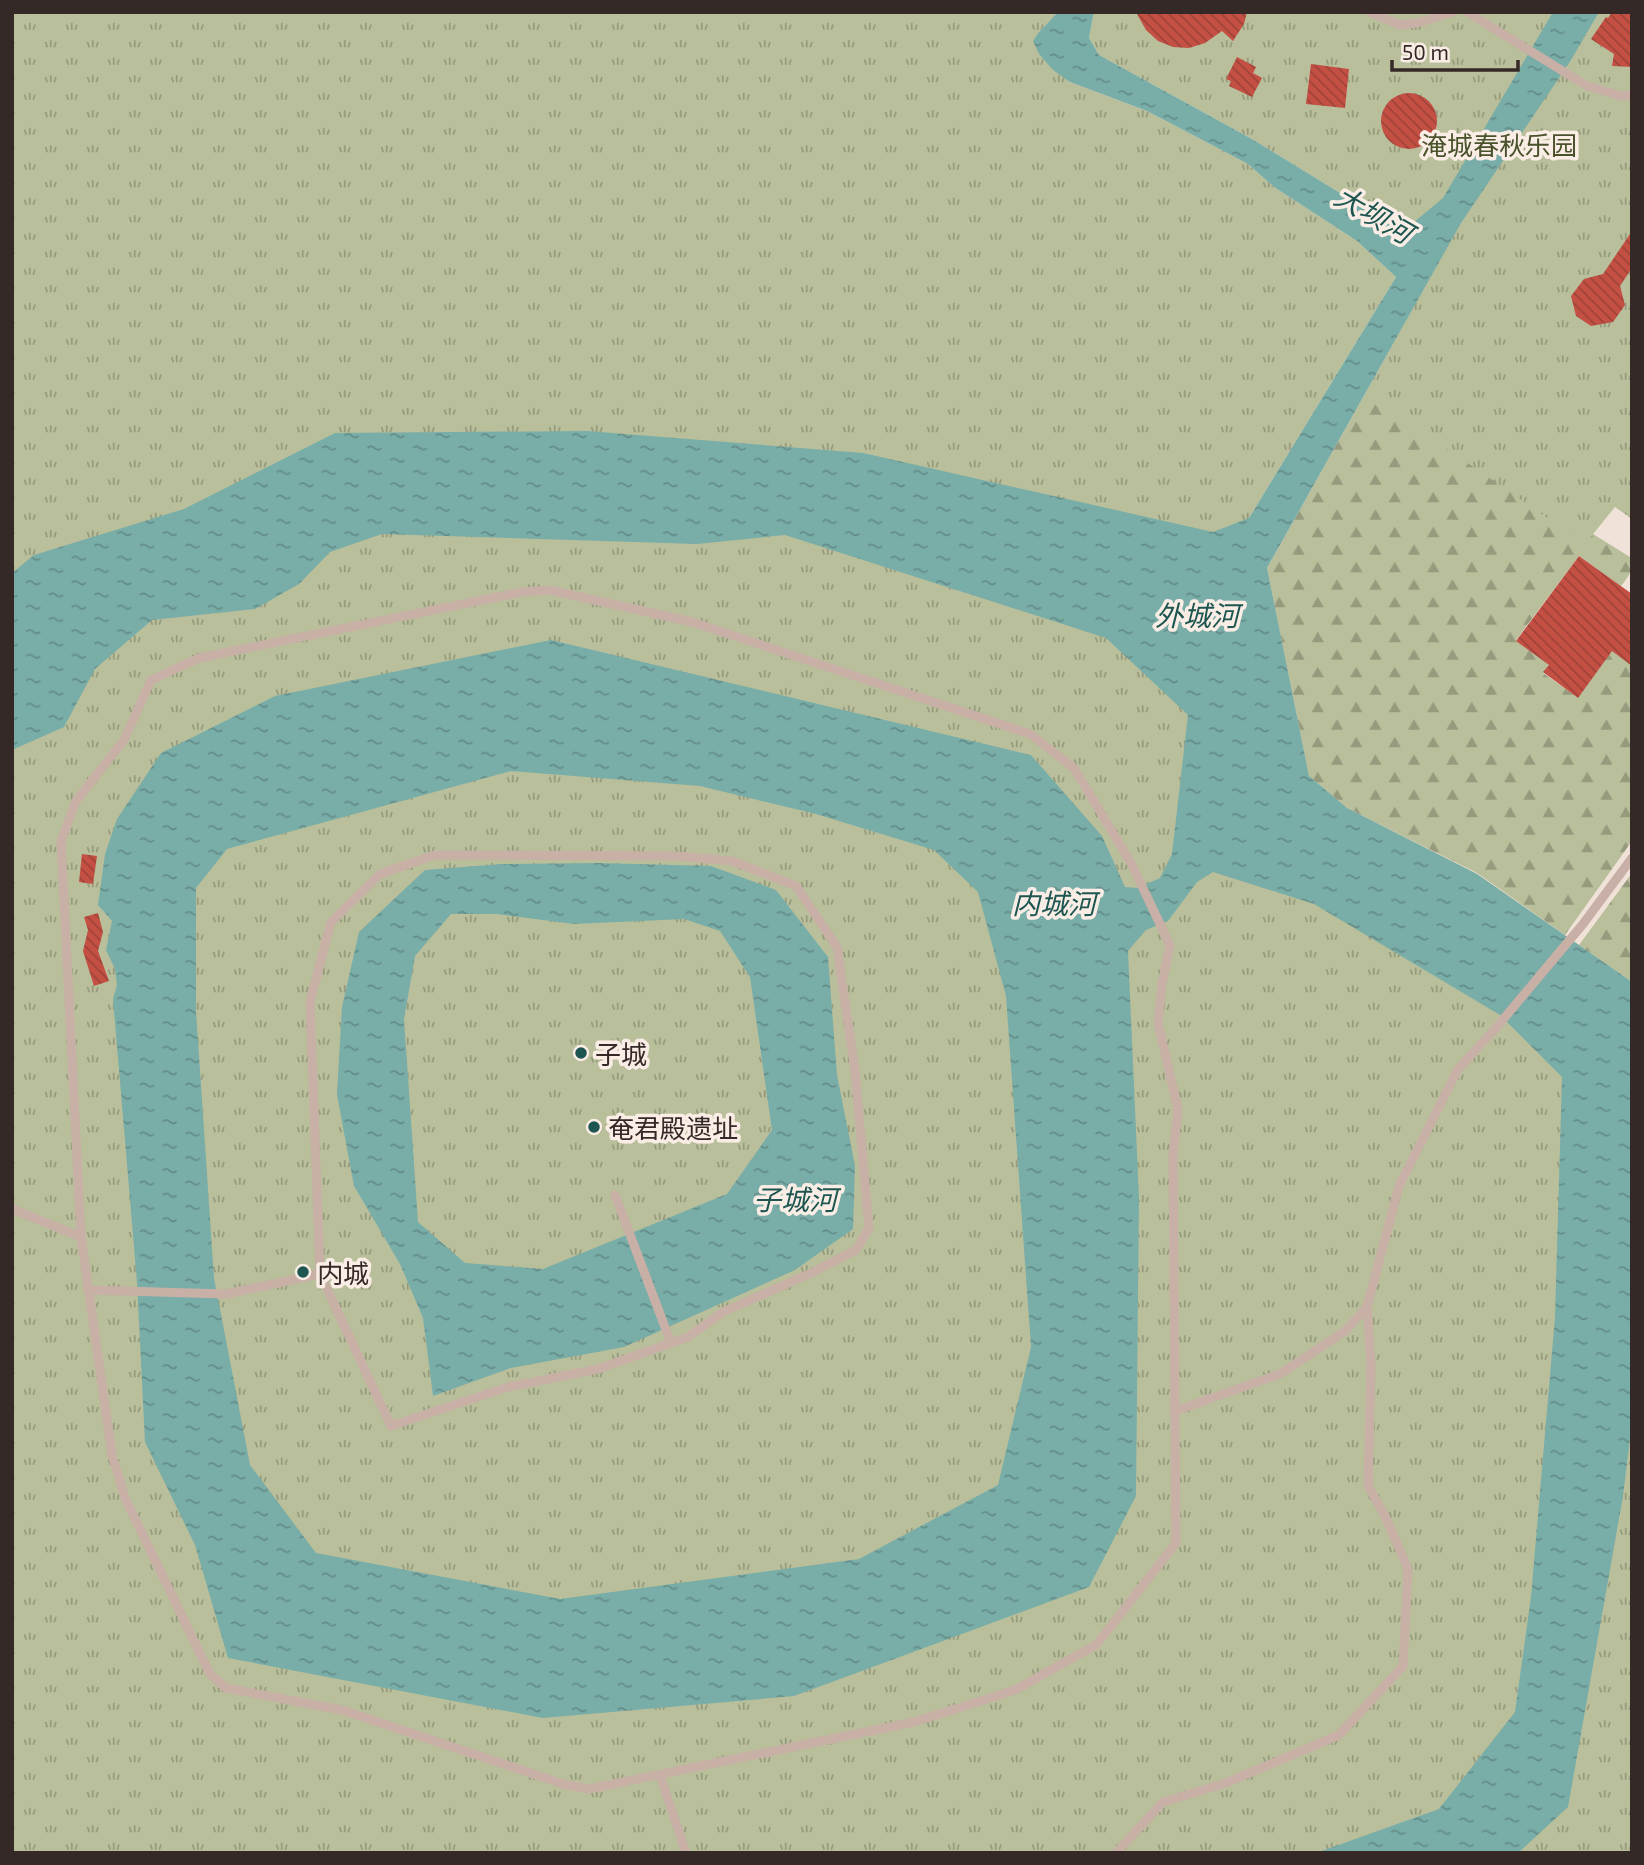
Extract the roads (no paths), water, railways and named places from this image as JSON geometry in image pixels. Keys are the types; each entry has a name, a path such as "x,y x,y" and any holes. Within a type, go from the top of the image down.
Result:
{"lane":[{"path":"1370,12 1400,25 1417,23 1453,12"},
{"path":"1466,12 1587,86 1621,96 1632,95"},
{"path":"550,590 692,622 1030,734 1074,768 1131,863 1170,945 1158,1023 1178,1109 1174,1156 1176,1544 1096,1645 1015,1690 914,1722 589,1789 563,1784 342,1710 226,1688 210,1674 125,1498 112,1455 81,1237 61,841 76,802 124,740 151,680 199,657 522,592 550,590"},
{"path":"435,855 677,856 732,861 796,886 837,947 855,1071 869,1228 856,1251 723,1312 688,1338 670,1339 598,1369 508,1387 391,1426 320,1274 310,1002 331,922 380,874 435,855"},
{"path":"1116,1853 1163,1802 1226,1783 1339,1735 1403,1666 1408,1569 1385,1516 1368,1486 1371,1365 1367,1307 1399,1186 1458,1069 1583,924 1632,858"},
{"path":"615,1195 670,1339"},
{"path":"12,1209 81,1237"},
{"path":"88,1290 226,1294 320,1274"},
{"path":"1175,1411 1280,1374 1345,1331 1367,1307"},
{"path":"660,1774 687,1853"}],"water":[{"path":"1058,12 1094,12 1089,38 1099,55 1252,139 1401,233 1443,198 1553,12 1599,12 1571,60 1461,223 1267,568 1309,776 1347,808 1477,874 1632,982 1632,1422 1623,1496 1568,1807 1518,1853 1316,1853 1439,1809 1515,1712 1531,1597 1555,1317 1562,1077 1500,1015 1314,904 1213,872 1197,882 1168,921 1146,930 1128,951 1139,1198 1136,1496 1089,1587 794,1696 543,1718 228,1658 195,1545 145,1442 137,1282 113,999 117,985 115,969 106,950 112,921 98,905 105,854 117,819 161,753 275,696 551,640 1031,755 1102,836 1125,887 1137,888 1160,878 1172,854 1188,715 1106,638 785,535 697,544 382,534 330,552 299,584 255,609 152,620 95,669 64,727 12,750 12,573 34,555 184,509 335,433 587,431 863,453 1213,532 1249,518 1396,277 1357,241 1274,187 1248,164 1147,111 1070,82 1053,70 1039,54 1033,41","holes":["511,771 700,786 816,814 934,850 978,892 1006,996 1031,1347 998,1485 859,1559 560,1599 316,1553 250,1465 214,1278 196,1011 196,888 227,849"]},
{"name":"子城河","path":"502,864 711,866 776,890 828,957 837,1075 855,1166 853,1229 795,1270 624,1347 511,1368 433,1396 423,1318 400,1264 354,1186 337,1095 342,1007 359,932 425,870","holes":["451,914 497,914 574,924 684,919 720,931 750,977 772,1130 727,1194 543,1269 465,1263 418,1222 404,1019 415,956"]}],"place":[{"name":"子城","path":"581,1053"},
{"name":"奄君殿遗址","path":"594,1127"},
{"name":"内城","path":"303,1272"}],"park label":[{"name":"淹城春秋乐园","path":"1499,144"}],"water label":[{"name":"大坝河","path":"1374,214"},
{"name":"外城河","path":"1197,615"},
{"name":"内城河","path":"1054,903"}]}
